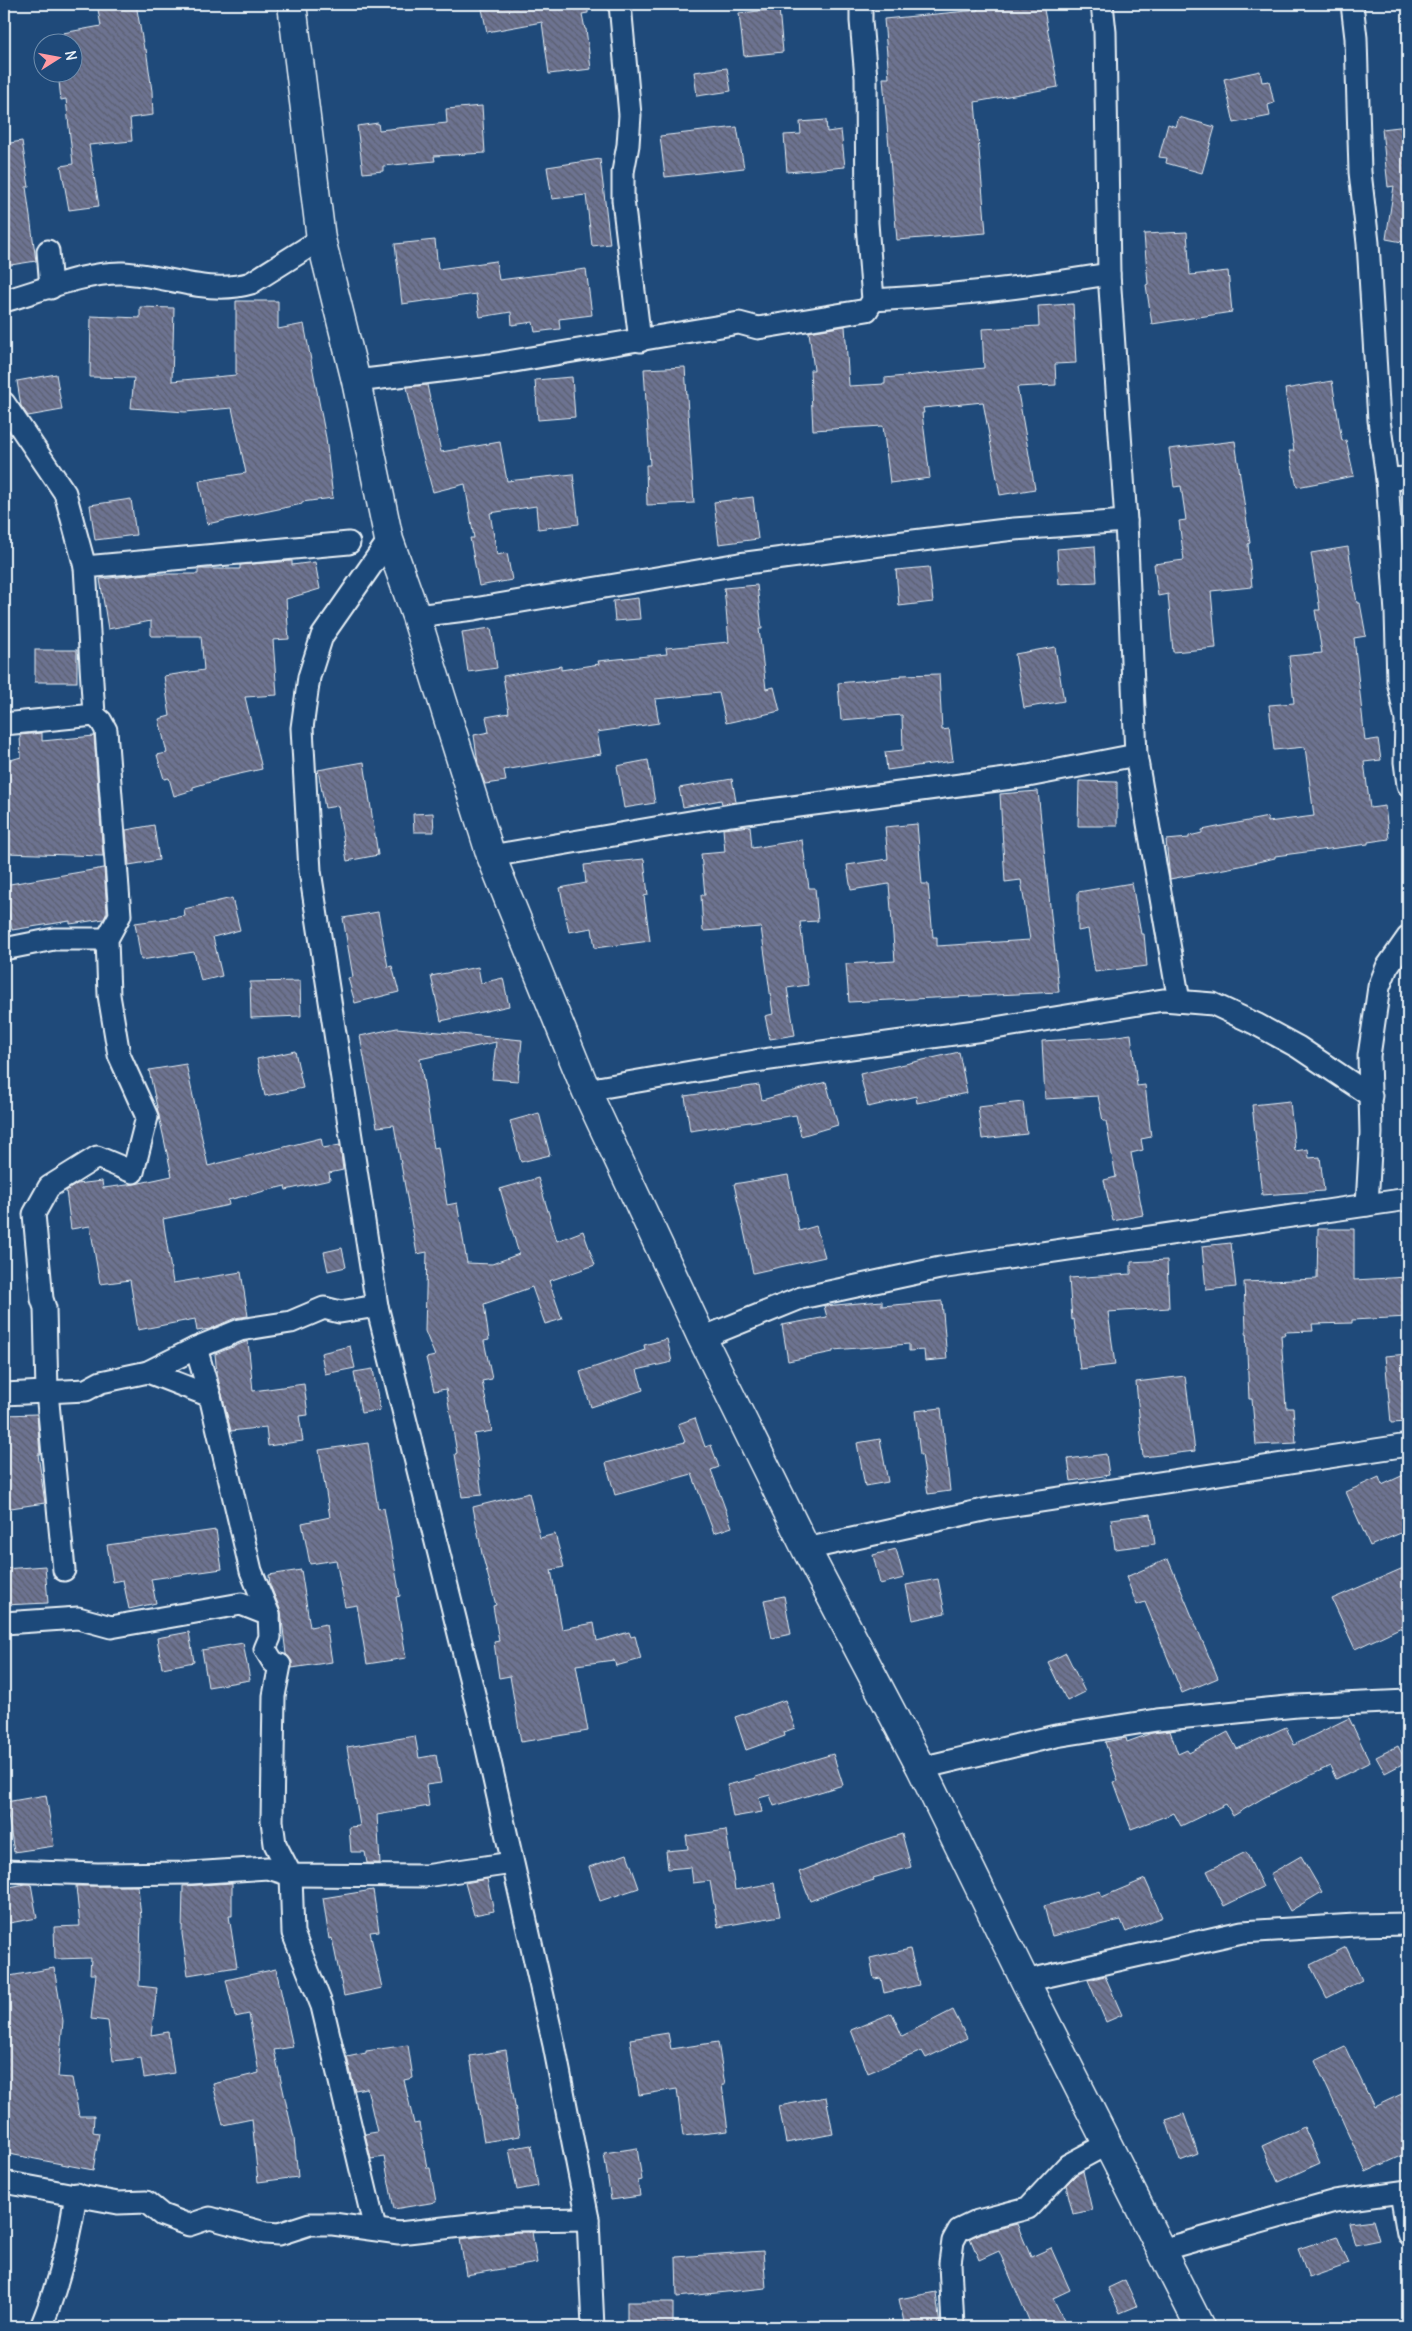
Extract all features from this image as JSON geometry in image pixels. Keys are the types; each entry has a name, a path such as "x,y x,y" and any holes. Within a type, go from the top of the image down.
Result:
{"main road":[{"path":"292,4 321,240 356,381 389,540 416,616 491,856 586,1090 702,1338 806,1549 921,1768 1025,1981 1200,2327"}],"street":[{"path":"620,4 630,115 628,146 623,172 623,200 640,341"},
{"path":"356,381 490,365 739,323 758,328 867,310 873,300 867,222 866,78 861,4"},
{"path":"1102,4 1109,274 1126,520 1136,755 1180,1002"},
{"path":"1352,4 1356,38 1360,172 1368,243 1379,420 1386,479 1396,613 1398,681 1407,720 1405,762 1408,785"},
{"path":"4,301 82,279 123,273 221,289 238,287 251,283 321,240"},
{"path":"48,251 51,288"},
{"path":"873,300 949,296 1022,288 1109,274"},
{"path":"4,402 65,493 85,567 94,716"},
{"path":"1386,479 1408,478"},
{"path":"416,616 474,610 739,564 1014,529 1126,520"},
{"path":"389,540 322,636 310,677 302,728 310,871 377,1306 481,1722 554,2045 588,2219 593,2327"},
{"path":"85,567 349,543"},
{"path":"4,724 94,716 101,721 106,730 120,915 107,939 108,995 119,1055 147,1117 133,1172 98,1157 49,1187 34,1214 42,1299 45,1308 47,1392 64,1570"},
{"path":"491,856 730,815 1028,776 1136,755"},
{"path":"1367,1206 1372,1133 1369,1056 1378,987 1387,967 1408,937"},
{"path":"4,949 54,939 107,939"},
{"path":"586,1090 755,1061 955,1034 1164,1000 1213,1004 1256,1024 1298,1047 1371,1096"},
{"path":"702,1338 801,1298 940,1268 1408,1200"},
{"path":"4,1394 86,1390 101,1382 148,1372 196,1348 240,1330 291,1322 324,1308 340,1312 377,1306"},
{"path":"196,1348 210,1396 251,1572 269,1615 270,1637 265,1649 273,1662 280,1665 274,1696 272,1821 275,1844 291,1876 293,1933 322,2006 375,2229"},
{"path":"148,1372 210,1396"},
{"path":"806,1549 988,1509 1408,1445"},
{"path":"240,1604 251,1572"},
{"path":"4,1623 78,1618 111,1627 240,1604 269,1615"},
{"path":"921,1768 1056,1736 1157,1720 1297,1706 1408,1701"},
{"path":"4,1870 98,1874 182,1873 268,1868 291,1876 425,1876 512,1863"},
{"path":"1025,1981 1242,1932 1355,1925 1408,1924"},
{"path":"953,2327 950,2263 953,2241 959,2230 978,2221 1028,2208 1068,2165 1107,2144"},
{"path":"4,2182 118,2203 146,2202 162,2215 189,2225 210,2218 265,2233 279,2234 310,2224 375,2229 399,2233 515,2220 588,2219"},
{"path":"1160,2250 1334,2201 1404,2192 1408,2234"},
{"path":"41,2327 56,2286 70,2234 76,2194"}],"building":[{"path":"97,4 136,4 144,49 146,49 152,91 153,115 130,118 132,141 89,145 99,206 69,210 61,166 73,164 66,99 61,100 59,82 82,82 82,32 68,32 101,26"},
{"path":"488,4 588,4 588,13 582,14 586,29 591,69 549,74 542,22 487,32 482,9 489,8"},
{"path":"993,4 1043,4 1058,87 975,102 986,233 897,240 883,78 889,78 884,19 978,10 977,6"},
{"path":"779,9 783,52 744,56 739,13"},
{"path":"727,68 731,91 697,96 694,72"},
{"path":"1260,71 1262,82 1269,81 1274,103 1268,105 1270,116 1234,123 1224,79"},
{"path":"482,106 485,153 434,156 435,161 383,166 383,171 363,173 357,126 378,123 379,130 447,123 446,109"},
{"path":"1179,117 1215,127 1202,173 1166,163 1167,158 1159,157 1168,124 1176,127"},
{"path":"826,120 827,132 841,130 845,167 787,172 784,135 801,134 800,122"},
{"path":"1408,126 1408,243 1386,239 1394,186 1388,187 1382,129"},
{"path":"737,127 744,168 665,177 660,136"},
{"path":"22,141 29,187 26,187 36,261 4,266 4,144"},
{"path":"600,159 610,244 592,246 586,195 552,199 547,167"},
{"path":"1187,232 1190,275 1228,271 1232,312 1152,324 1146,285 1148,284 1144,234"},
{"path":"435,240 438,269 496,261 499,280 586,269 592,315 559,319 560,329 535,332 533,322 512,325 511,312 480,317 476,294 402,304 395,244"},
{"path":"236,301 278,301 278,329 304,324 326,438 333,498 302,502 302,504 207,524 199,481 246,473 232,408 185,412 131,408 134,378 90,377 91,316 140,318 140,307 174,308 172,381 236,375"},
{"path":"1073,304 1076,363 1055,364 1056,385 1017,387 1035,489 1000,495 983,402 923,408 930,478 890,483 883,426 813,430 810,370 814,370 809,332 845,326 849,386 885,384 885,378 984,368 982,329 1039,326 1038,306"},
{"path":"685,367 694,503 647,505 646,465 650,465 644,369"},
{"path":"56,374 62,410 28,416 21,406 17,381"},
{"path":"572,377 575,417 538,420 535,380"},
{"path":"1332,381 1342,441 1346,440 1354,476 1297,487 1289,451 1294,451 1285,389"},
{"path":"427,385 441,452 500,442 507,481 573,474 579,524 538,529 536,506 490,513 497,555 507,553 512,580 479,586 470,538 474,538 465,484 433,492 417,435 407,387"},
{"path":"1235,441 1250,543 1248,544 1252,587 1211,591 1216,648 1173,652 1168,594 1158,596 1154,564 1184,560 1179,521 1186,520 1181,486 1174,487 1169,449"},
{"path":"753,497 758,539 719,544 714,502"},
{"path":"131,499 136,535 95,540 90,505"},
{"path":"1095,546 1097,582 1059,584 1057,549"},
{"path":"1348,547 1357,603 1360,603 1366,636 1354,638 1365,741 1378,739 1381,760 1364,762 1370,808 1385,806 1389,839 1368,842 1368,844 1275,856 1275,858 1240,866 1170,879 1166,840 1189,838 1189,836 1202,833 1202,830 1268,817 1268,822 1314,816 1305,747 1274,750 1269,705 1294,703 1289,656 1322,653 1315,610 1320,610 1311,553"},
{"path":"292,561 292,565 315,562 320,589 286,599 289,639 273,640 277,695 245,697 262,769 217,779 174,796 169,778 164,779 157,755 167,753 159,719 170,716 164,676 204,670 201,636 151,636 151,621 108,629 100,579 147,574 198,574 198,569 240,569 240,565"},
{"path":"929,567 933,602 899,606 896,570"},
{"path":"757,585 762,629 759,629 766,689 774,687 780,711 726,723 719,693 655,699 659,723 597,732 601,754 504,770 506,781 485,784 478,764 474,735 489,732 486,717 509,713 503,676 561,666 561,670 599,664 598,661 667,654 666,648 729,642 724,588"},
{"path":"638,598 640,619 615,621 613,601"},
{"path":"491,628 497,668 468,672 462,632"},
{"path":"1055,647 1064,701 1024,708 1015,654"},
{"path":"35,650 77,650 77,682 35,682"},
{"path":"939,674 942,730 949,729 953,761 887,770 885,752 903,750 902,715 841,720 838,683 901,677 901,675"},
{"path":"42,733 42,741 94,736 103,856 5,853 6,784 4,785 4,762 21,757 20,735"},
{"path":"648,760 655,803 624,808 617,766"},
{"path":"364,762 378,855 347,861 338,806 325,808 318,770"},
{"path":"732,779 736,802 722,804 721,800 683,807 679,788"},
{"path":"1079,781 1117,782 1117,826 1078,826"},
{"path":"1038,791 1059,992 849,1002 846,964 895,961 889,884 851,890 847,865 888,859 885,827 917,824 922,884 928,884 933,937 937,937 937,946 1030,940 1021,880 1005,882 1000,794"},
{"path":"433,813 434,832 414,832 413,814"},
{"path":"154,825 159,860 129,865 126,830"},
{"path":"750,826 752,848 802,840 809,888 815,888 818,921 800,922 808,985 787,988 795,1035 770,1039 765,1016 773,1014 761,927 703,931 701,895 705,895 701,854 725,852 723,829"},
{"path":"644,859 648,895 644,896 650,941 595,948 592,928 569,932 560,888 586,883 584,865"},
{"path":"104,868 107,912 104,919 70,924 70,921 12,930 4,885"},
{"path":"1132,883 1141,934 1144,934 1147,966 1095,972 1088,929 1078,931 1078,892"},
{"path":"232,898 240,930 213,937 222,976 201,981 194,952 141,960 135,923 185,916 184,909"},
{"path":"378,912 388,967 392,966 399,992 355,1003 348,978 353,977 343,918"},
{"path":"478,967 481,983 503,978 509,1006 441,1021 431,976"},
{"path":"300,981 301,1016 251,1018 250,982"},
{"path":"397,1028 522,1040 518,1081 492,1079 496,1042 420,1059 434,1148 438,1147 447,1205 457,1203 467,1263 492,1264 519,1254 500,1189 538,1178 557,1241 583,1231 595,1265 549,1281 562,1319 545,1324 532,1287 484,1304 489,1340 484,1341 492,1379 482,1381 492,1431 474,1434 482,1495 462,1497 455,1454 457,1453 446,1389 434,1391 426,1358 435,1356 425,1331 427,1252 417,1254 394,1125 377,1127 360,1036"},
{"path":"1131,1034 1137,1086 1145,1085 1151,1137 1141,1139 1143,1150 1131,1153 1143,1215 1113,1221 1104,1180 1116,1177 1106,1121 1103,1121 1098,1096 1045,1099 1042,1041"},
{"path":"295,1051 303,1088 265,1096 257,1059"},
{"path":"959,1052 967,1093 917,1103 916,1096 868,1107 860,1074"},
{"path":"186,1064 208,1166 321,1138 323,1148 340,1145 343,1170 329,1173 330,1180 286,1190 285,1186 228,1200 229,1205 163,1219 173,1283 241,1272 248,1316 235,1318 210,1329 197,1331 195,1319 138,1330 130,1280 100,1284 90,1226 71,1229 66,1191 77,1184 102,1181 103,1188 135,1184 172,1176 149,1070"},
{"path":"826,1082 838,1125 801,1136 796,1115 690,1131 685,1096 759,1085 762,1100"},
{"path":"1290,1101 1295,1151 1308,1149 1309,1158 1320,1157 1324,1191 1262,1195 1252,1105"},
{"path":"1023,1102 1027,1134 982,1139 978,1107"},
{"path":"539,1113 550,1155 521,1162 510,1121"},
{"path":"788,1175 799,1231 816,1226 825,1257 753,1273 734,1184"},
{"path":"1318,1229 1354,1229 1354,1280 1408,1277 1408,1317 1352,1320 1352,1323 1312,1324 1313,1331 1285,1332 1286,1335 1281,1335 1286,1408 1293,1408 1296,1443 1256,1445 1252,1399 1249,1399 1244,1282 1317,1279"},
{"path":"1231,1243 1236,1287 1206,1290 1202,1246"},
{"path":"342,1248 346,1267 328,1271 324,1252"},
{"path":"1167,1260 1169,1308 1108,1312 1115,1365 1080,1369 1074,1319 1072,1320 1069,1278 1131,1274 1131,1262"},
{"path":"882,1301 882,1306 942,1301 947,1359 925,1361 924,1350 909,1351 909,1344 833,1350 833,1352 788,1361 782,1325 827,1317 824,1306"},
{"path":"667,1339 672,1362 637,1370 643,1390 591,1407 580,1372 645,1350 644,1345"},
{"path":"248,1341 253,1391 304,1384 308,1415 299,1416 303,1441 268,1446 266,1427 231,1431 217,1374 215,1354"},
{"path":"350,1346 355,1368 325,1374 321,1353"},
{"path":"1408,1354 1408,1422 1391,1423 1385,1356"},
{"path":"373,1369 380,1410 361,1413 354,1372"},
{"path":"1185,1376 1195,1451 1143,1457 1136,1382"},
{"path":"941,1408 950,1491 928,1494 922,1455 920,1455 915,1411"},
{"path":"37,1414 40,1454 38,1454 45,1503 4,1509 4,1415"},
{"path":"695,1418 705,1447 711,1445 719,1467 711,1470 732,1527 714,1533 692,1474 615,1495 606,1463 685,1442 678,1424"},
{"path":"880,1439 888,1482 865,1486 857,1443"},
{"path":"368,1443 378,1509 384,1508 400,1596 396,1597 406,1658 367,1664 357,1605 345,1607 336,1560 310,1564 302,1523 330,1517 319,1450"},
{"path":"1106,1454 1109,1475 1071,1481 1068,1459"},
{"path":"1408,1473 1408,1530 1370,1546 1346,1492 1379,1477 1382,1485"},
{"path":"529,1493 540,1538 555,1534 564,1567 551,1570 562,1629 594,1623 597,1641 629,1632 631,1637 635,1636 641,1659 616,1666 614,1660 576,1665 588,1731 521,1742 510,1676 499,1678 494,1642 499,1641 493,1606 496,1605 482,1554 473,1507"},
{"path":"1151,1514 1155,1544 1115,1549 1111,1519"},
{"path":"216,1530 222,1569 151,1579 156,1603 129,1609 123,1580 113,1582 107,1545"},
{"path":"896,1549 904,1578 880,1584 873,1555"},
{"path":"1168,1559 1218,1678 1182,1693 1145,1602 1137,1605 1126,1577"},
{"path":"45,1566 48,1603 4,1605 4,1569"},
{"path":"1408,1566 1408,1624 1355,1649 1332,1599"},
{"path":"301,1570 310,1627 326,1624 332,1662 292,1668 292,1661 286,1654 281,1611 270,1585 269,1575"},
{"path":"938,1579 945,1613 913,1620 906,1585"},
{"path":"784,1596 791,1634 772,1638 764,1600"},
{"path":"189,1632 194,1662 162,1668 157,1638"},
{"path":"243,1643 250,1680 208,1687 202,1650"},
{"path":"1066,1653 1085,1692 1067,1701 1048,1662"},
{"path":"785,1700 795,1728 784,1732 785,1736 746,1750 735,1717"},
{"path":"1349,1718 1370,1762 1336,1779 1330,1766 1263,1798 1233,1816 1226,1804 1181,1826 1174,1813 1131,1829 1114,1782 1118,1781 1105,1742 1126,1738 1127,1742 1152,1733 1170,1731 1178,1754 1187,1750 1189,1753 1228,1732 1237,1749 1286,1727 1294,1745"},
{"path":"415,1736 419,1758 436,1755 441,1783 426,1785 429,1806 377,1815 380,1863 367,1863 365,1852 351,1852 349,1827 360,1826 347,1747"},
{"path":"1398,1746 1406,1762 1385,1773 1376,1757"},
{"path":"833,1754 843,1785 774,1806 770,1795 759,1798 762,1812 733,1817 727,1785"},
{"path":"46,1795 54,1846 14,1852 6,1802"},
{"path":"726,1830 735,1890 774,1883 780,1916 718,1927 710,1881 693,1883 691,1867 668,1869 666,1851 688,1849 686,1836"},
{"path":"902,1834 911,1867 873,1878 874,1880 852,1887 852,1885 810,1901 799,1872"},
{"path":"1246,1852 1263,1887 1224,1906 1207,1871"},
{"path":"627,1854 639,1888 600,1901 589,1867"},
{"path":"1301,1856 1322,1892 1290,1911 1270,1874"},
{"path":"487,1879 494,1911 474,1915 465,1883"},
{"path":"1145,1879 1162,1917 1126,1932 1121,1920 1052,1936 1044,1906 1100,1891 1102,1897"},
{"path":"232,1883 232,1916 229,1916 237,1967 188,1975 182,1934 183,1886"},
{"path":"31,1884 37,1918 4,1924 4,1888"},
{"path":"76,1886 138,1886 141,1918 139,1986 157,1988 151,2035 168,2032 174,2073 144,2078 141,2058 113,2061 108,2021 91,2019 96,1974 90,1974 91,1958 55,1959 54,1927 80,1926"},
{"path":"373,1890 379,1931 370,1932 382,1988 344,1996 332,1938 329,1939 323,1898"},
{"path":"1346,1947 1362,1980 1327,1998 1310,1965"},
{"path":"910,1949 919,1985 884,1993 881,1978 874,1979 870,1958"},
{"path":"54,1968 63,2021 58,2077 72,2078 79,2116 94,2116 93,2132 99,2133 93,2170 4,2153 4,2124 7,2103 4,2102 4,1977"},
{"path":"276,1969 293,2047 274,2050 294,2138 298,2177 258,2182 252,2119 223,2125 213,2084 259,2073 249,2014 235,2017 226,1980"},
{"path":"1105,1976 1122,2015 1106,2022 1088,1980"},
{"path":"953,2010 967,2038 926,2058 922,2051 868,2073 851,2030 892,2013 902,2036"},
{"path":"668,2033 671,2049 718,2042 725,2085 722,2085 728,2131 683,2136 677,2089 639,2095 630,2039"},
{"path":"408,2045 413,2078 404,2080 414,2124 419,2123 427,2168 430,2168 436,2202 394,2209 384,2157 371,2159 365,2134 377,2132 367,2088 355,2090 347,2057 366,2053 366,2051"},
{"path":"1345,2047 1374,2107 1408,2091 1408,2153 1366,2172 1315,2061"},
{"path":"506,2050 520,2136 484,2142 470,2056"},
{"path":"826,2097 833,2134 786,2143 779,2106"},
{"path":"1184,2114 1198,2154 1180,2161 1166,2120"},
{"path":"1304,2127 1320,2163 1278,2182 1262,2146"},
{"path":"531,2145 538,2186 517,2190 509,2149"},
{"path":"637,2148 642,2180 638,2181 640,2196 611,2200 604,2153"},
{"path":"1083,2171 1092,2210 1073,2214 1066,2185"},
{"path":"1373,2220 1379,2240 1355,2245 1349,2223"},
{"path":"1017,2224 1031,2257 1051,2248 1070,2290 1053,2298 1067,2327 1032,2327 999,2251 979,2260 970,2238"},
{"path":"516,2232 532,2232 537,2263 466,2275 460,2239"},
{"path":"1337,2236 1349,2264 1309,2278 1298,2249"},
{"path":"763,2251 766,2288 677,2297 676,2257"},
{"path":"1125,2280 1137,2306 1120,2313 1108,2288"},
{"path":"936,2292 940,2327 905,2327 899,2299"},
{"path":"627,2302 673,2302 673,2327 627,2327"}]}
